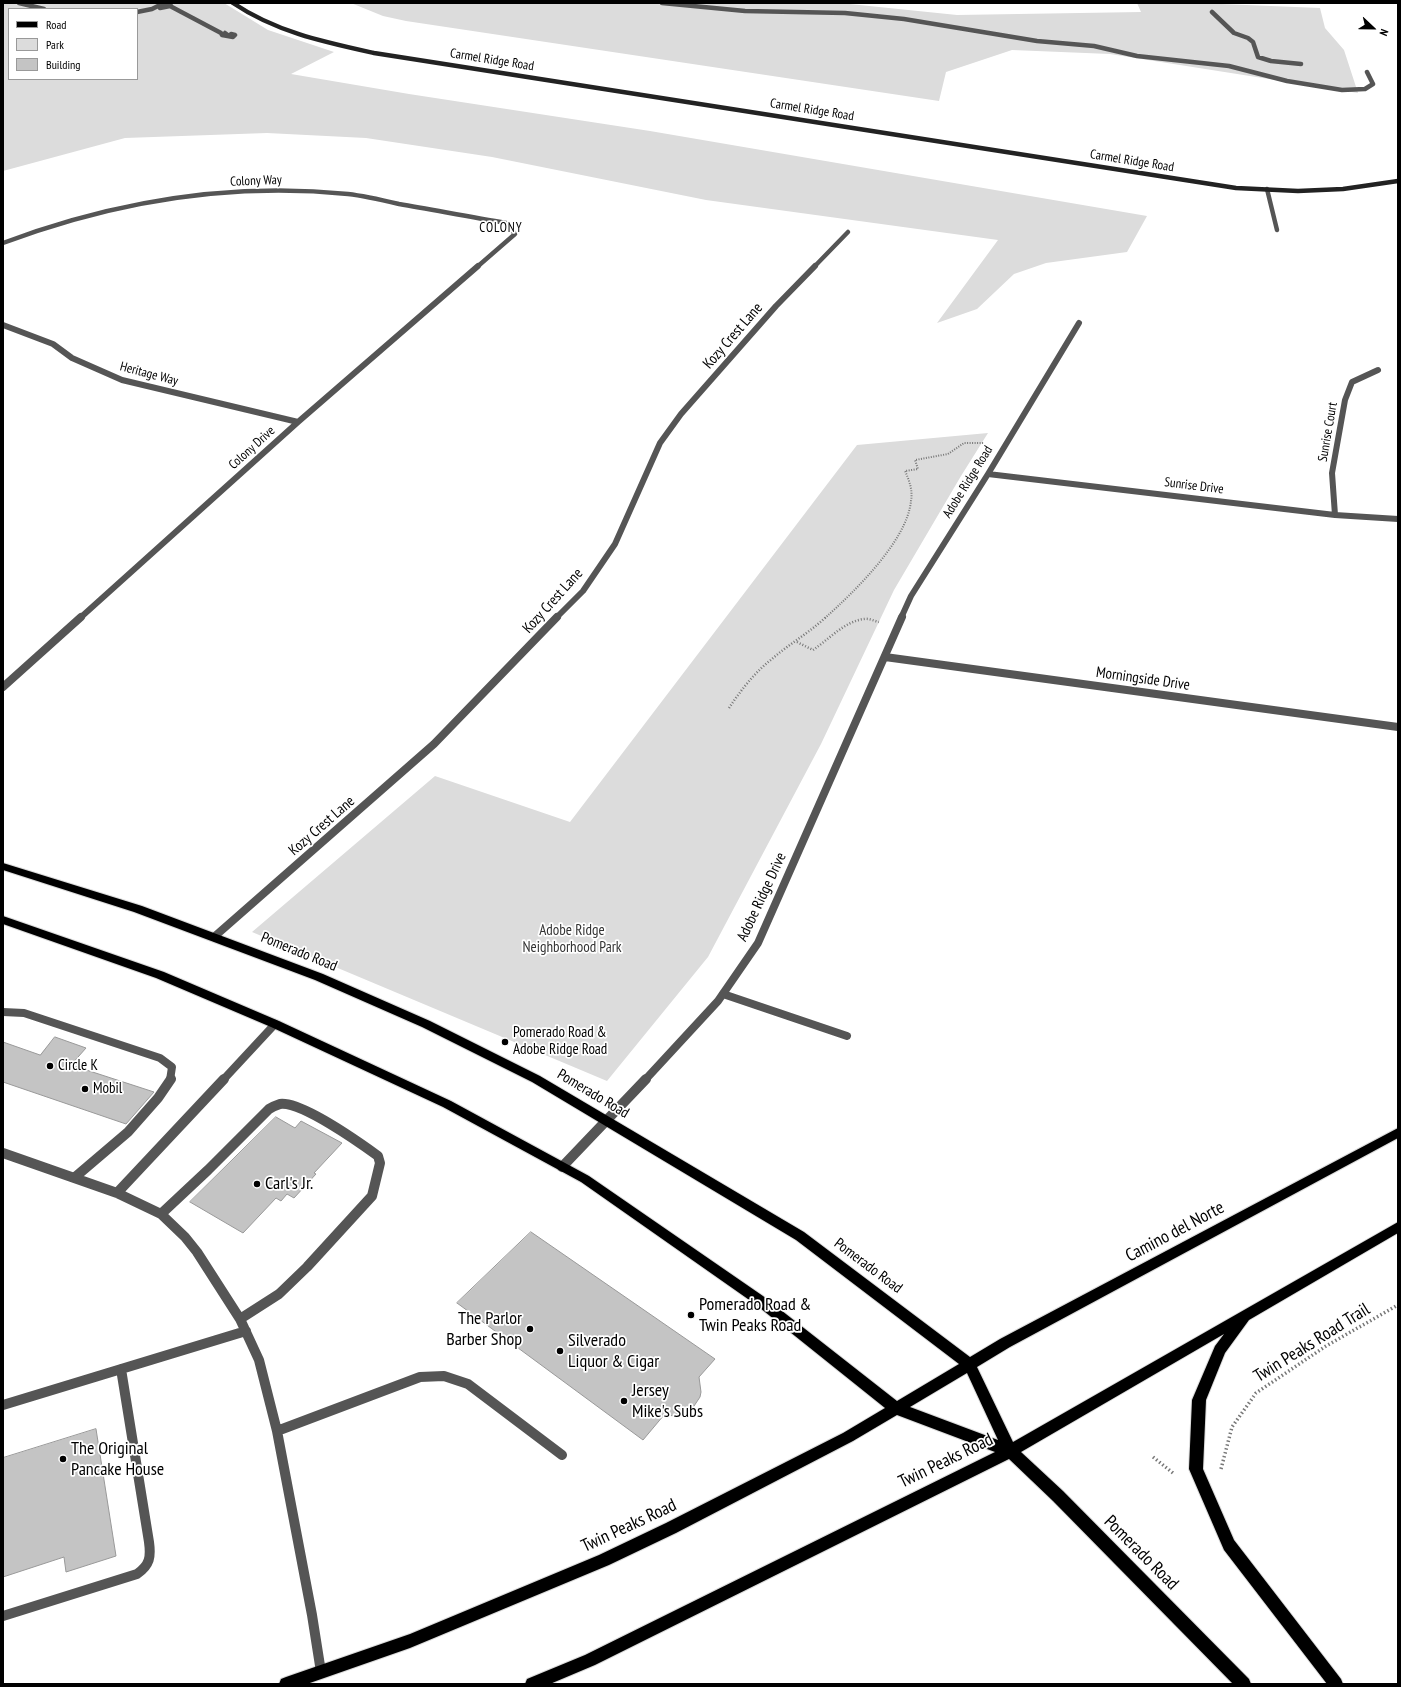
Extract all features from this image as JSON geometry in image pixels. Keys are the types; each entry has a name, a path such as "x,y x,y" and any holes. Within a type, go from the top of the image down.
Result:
{"main road":[{"name":"Pomerado Road","path":"3,866 214,936 319,977 426,1024 536,1079 800,1236 969,1364 1010,1451 1058,1496 1244,1684"},
{"name":"Pomerado Road","path":"3,920 160,975 275,1024 447,1104 584,1180 759,1300 896,1408 1010,1451"},
{"name":"Camino del Norte","path":"969,1364 1004,1343 1398,1133"},
{"path":"1010,1451 1398,1226"},
{"path":"1245,1315 1220,1350 1199,1400 1196,1469 1229,1545 1336,1684"},
{"name":"Twin Peaks Road","path":"286,1684 424,1635 516,1598 604,1560 671,1528 848,1436 969,1364"},
{"name":"Twin Peaks Road","path":"532,1684 590,1660 1010,1451"}],"street":[{"path":"19,3 40,8"},
{"path":"138,12 152,9 164,3"},
{"path":"170,3 160,8 170,6 221,33 222,36 233,37 235,35 231,34 229,36 225,33"},
{"name":"Carmel Ridge Road","path":"233,3 246,13 284,31 324,42 374,52 1228,187 1298,191 1344,189 1398,181"},
{"path":"662,3 745,11 862,14 1037,41 1082,44 1138,56 1229,66 1287,81 1342,90 1355,91 1370,87 1373,84 1366,72"},
{"path":"1212,12 1230,29 1253,42 1258,57 1271,61 1301,64"},
{"path":"1267,190 1277,230"},
{"name":"Colony Way","path":"3,243 87,215 141,204 205,195 284,191 349,194 506,223 512,229"},
{"name":"Colony Drive","path":"3,687 298,422 515,234 512,229"},
{"name":"Kozy Crest Lane","path":"214,936 434,744 583,591 615,544 660,444 681,414 776,306 848,232"},
{"name":"Adobe Ridge Road","path":"885,657 911,596 988,474 1079,323"},
{"name":"Heritage Way","path":"3,325 53,344 72,358 122,380 298,422"},
{"name":"Sunrise Court","path":"1335,515 1332,473 1345,400 1352,382 1378,370"},
{"name":"Sunrise Drive","path":"988,474 1335,515 1398,519"},
{"name":"Morningside Drive","path":"885,657 1398,727"},
{"name":"Adobe Ridge Drive","path":"562,1167 606,1122 718,1001 758,943 885,657"},
{"path":"723,994 847,1036"},
{"path":"3,1012 24,1013 160,1058 172,1067 171,1079 158,1098 128,1132 74,1178"},
{"path":"118,1193 275,1024"},
{"path":"160,1214 208,1170 270,1109 280,1104 292,1105 333,1126 378,1156 380,1163 372,1196 307,1267 279,1294 240,1319"},
{"path":"3,1153 118,1193 160,1214 197,1252 240,1319 259,1360 277,1431 322,1672"},
{"path":"3,1405 246,1331"},
{"path":"3,1616 137,1574 148,1567 151,1557 149,1542 121,1369"},
{"path":"277,1431 420,1378 444,1376 468,1384 562,1455"}],"path":[{"path":"729,708 744,686 770,660 796,642 839,607 871,573 886,552 908,514 912,496 911,482 905,471 918,469 915,460 945,456 960,448 964,443 976,442 1004,447"},
{"path":"796,642 813,650 828,641 843,629 864,619 898,625"},
{"name":"Twin Peaks Road Trail","path":"1220,1475 1232,1427 1256,1393 1326,1346 1398,1305"},
{"path":"1153,1457 1178,1477"}],"green space":[{"path":"3,3 224,3 268,30 334,52 291,74 409,94 650,131 1147,216 1127,252 1046,263 1014,274 977,309 937,323 998,240 706,200 492,157 366,138 267,133 125,138 3,171"},
{"path":"351,3 840,3 957,15 1141,12 1137,3 1197,3 1320,8 1325,28 1344,50 1358,93 1110,54 1012,50 946,72 939,101 406,21 383,16"},
{"name":"Adobe Ridge Neighborhood Park","path":"988,433 894,590 821,744 708,957 607,1081 252,932 435,776 570,822 857,445"}],"building":[{"name":"Mobil","path":"55,1037 86,1048 71,1065 154,1092 126,1124 3,1082 3,1042 40,1055"},
{"name":"Carl's Jr.","path":"276,1117 295,1128 301,1121 342,1143 314,1173 316,1174 294,1198 287,1194 281,1201 276,1198 243,1233 190,1202"},
{"path":"531,1232 715,1359 699,1377 701,1392 700,1397 692,1409 676,1416 664,1415 643,1440 457,1303"},
{"path":"96,1429 116,1556 66,1572 64,1557 3,1577 3,1458"}],"place":[{"name":"Pomerado Road & Adobe Ridge Road","path":"505,1042"},
{"name":"Circle K","path":"50,1066"},
{"name":"Mobil","path":"85,1089"},
{"name":"Carl's Jr.","path":"257,1184"},
{"name":"Pomerado Road & Twin Peaks Road","path":"691,1315"},
{"name":"The Parlor Barber Shop","path":"530,1329"},
{"name":"Silverado Liquor & Cigar","path":"560,1351"},
{"name":"Jersey Mike's Subs","path":"624,1401"},
{"name":"The Original Pancake House","path":"63,1459"}],"district":[{"name":"COLONY","path":"501,228"}]}
